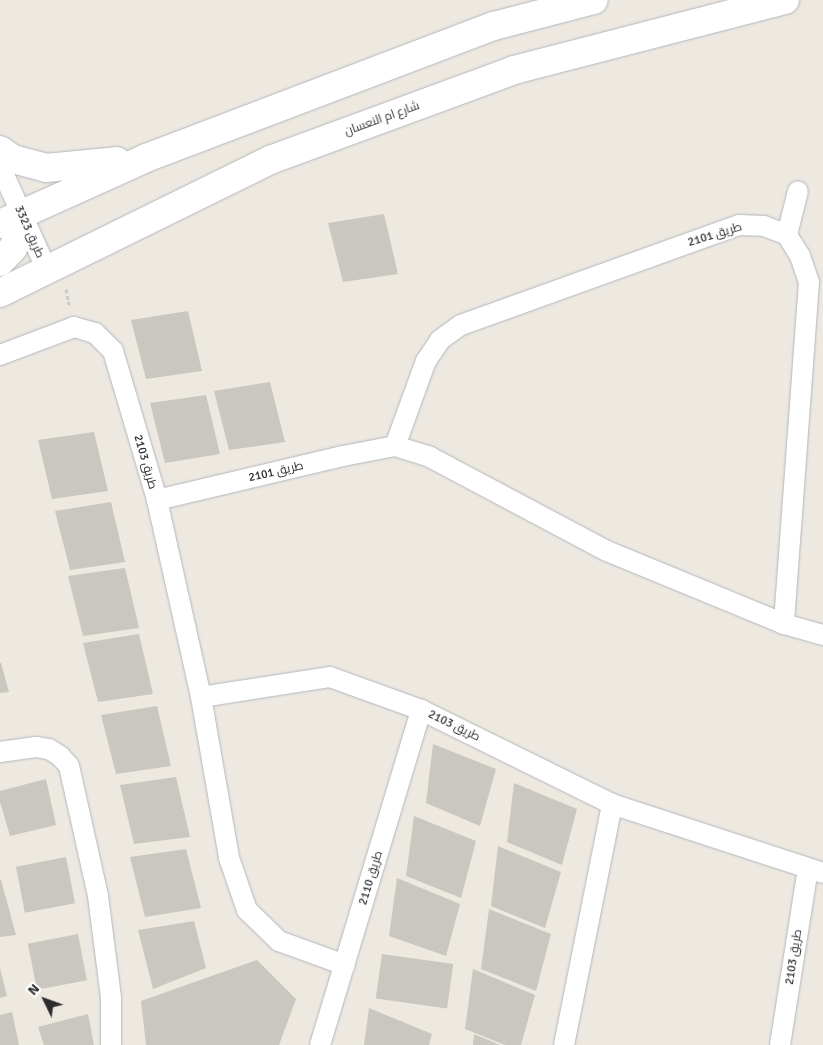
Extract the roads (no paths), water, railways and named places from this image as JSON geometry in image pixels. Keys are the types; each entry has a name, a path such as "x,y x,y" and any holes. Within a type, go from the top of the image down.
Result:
{"main road":[{"path":"2,254 17,238 10,220 146,158 494,26 594,0"},
{"name":"شارع ام النعسان","path":"9,289 270,160 514,70 785,0"},
{"path":"0,150 13,159 46,168 146,158"}],"street":[{"name":"طريق 3323","path":"0,166 10,220 47,270"},
{"path":"784,624 809,282 800,256 787,235 798,191"},
{"name":"طريق 2101","path":"395,446 426,361 440,340 461,325 739,225 764,226 787,235"},
{"path":"2,254 9,289"},
{"name":"طريق 2103","path":"0,355 74,327 95,332 113,351 157,500 201,697 229,858 247,910 278,942 345,965"},
{"name":"طريق 2101","path":"157,500 343,456 395,446 430,457 607,551 784,624 823,635"},
{"name":"طريق 2103","path":"201,697 330,677 421,710 612,804 815,871 780,1045"},
{"name":"طريق 2110","path":"320,1045 421,710"},
{"path":"0,752 36,747 49,749 60,756 69,766 98,896 111,998 111,1045"},
{"path":"564,1045 612,804"}]}
